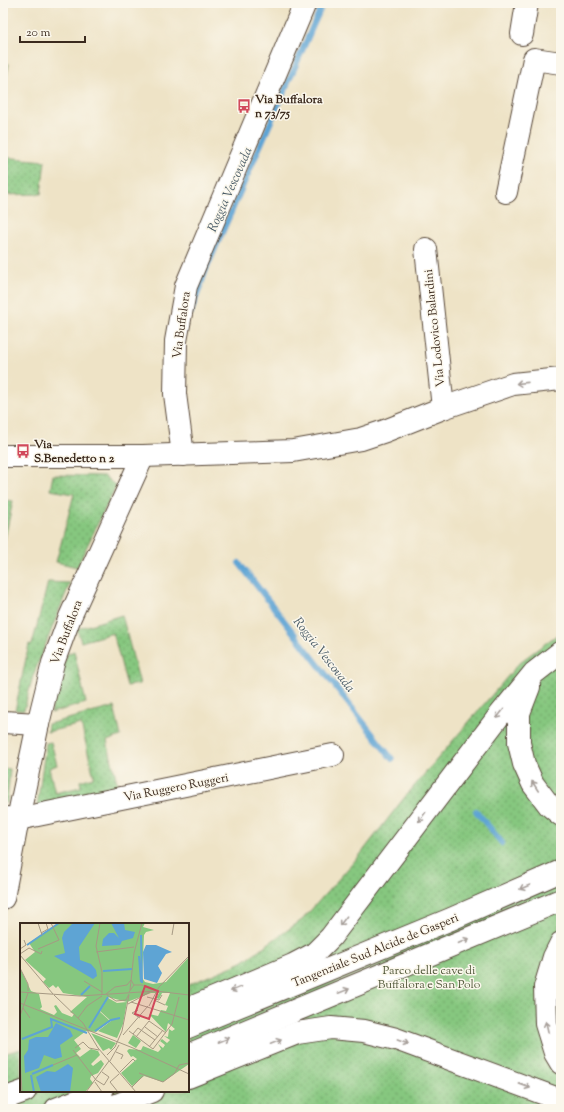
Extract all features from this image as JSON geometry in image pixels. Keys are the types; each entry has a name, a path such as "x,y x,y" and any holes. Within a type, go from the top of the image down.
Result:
{"main road":[{"name":"Via Buffalora","path":"183,455 175,394 176,341 186,286 305,3"},
{"path":"522,34 527,3"},
{"path":"506,192 534,59 561,63"},
{"name":"Via Lodovico Balardini","path":"426,249 443,408"},
{"path":"3,456 143,456 293,450 361,439 512,384 561,379"},
{"name":"Via Buffalora","path":"3,898 10,818 38,724 53,663 70,617 143,456"},
{"path":"189,1009 293,965 314,954 331,937 499,716 534,673 561,652"},
{"path":"534,673 520,712 519,743 524,764 533,784 549,805 561,815"},
{"path":"3,722 38,724"},
{"name":"Via Ruggero Ruggeri","path":"10,818 333,754"},
{"name":"Tangenziale Sud Alcide de Gasperi","path":"189,1027 452,919 561,872"},
{"name":"Tangenziale Sud Alcide de Gasperi","path":"189,1055 561,900"},
{"path":"561,943 554,957 545,987 546,1024 555,1053 561,1063"},
{"path":"189,1077 297,1033 331,1028 364,1031 396,1039 561,1100"},
{"path":"56,1109 99,1092"},
{"path":"107,1109 150,1092"}],"green space":[{"path":"3,62 9,64 3,94"},
{"path":"3,157 45,161 41,194 3,195"},
{"path":"53,475 104,476 116,486 77,567 56,562 74,494 50,490"},
{"path":"3,500 13,501 3,547"},
{"path":"48,582 70,583 33,676 24,710 15,710 29,644 32,645"},
{"path":"122,615 140,684 127,686 113,633 81,642 77,629"},
{"name":"Parco delle cave di Buffalora e San Polo","path":"561,632 561,1109 3,1109 3,1054 20,1049 20,1092 189,1092 189,985 242,962 302,920 360,855 404,798 520,662"},
{"path":"74,651 86,703 51,713 56,687 67,654"},
{"path":"114,707 121,736 107,741 118,786 37,806 46,743 51,742 57,765 49,768 55,793 81,787 80,781 94,777 81,724 47,732 48,724"},
{"path":"3,768 10,769 7,803 3,803"}],"waterway":[{"name":"Roggia Vescovada","path":"191,312 207,267 323,3"},
{"name":"Roggia Vescovada","path":"239,563 392,759"},
{"name":"Roggia Vescovada","path":"476,811 502,843"}],"place":[{"name":"Via Buffalora n 73/75","path":"244,106"},
{"name":"Via S.Benedetto n 2","path":"23,451"}]}
